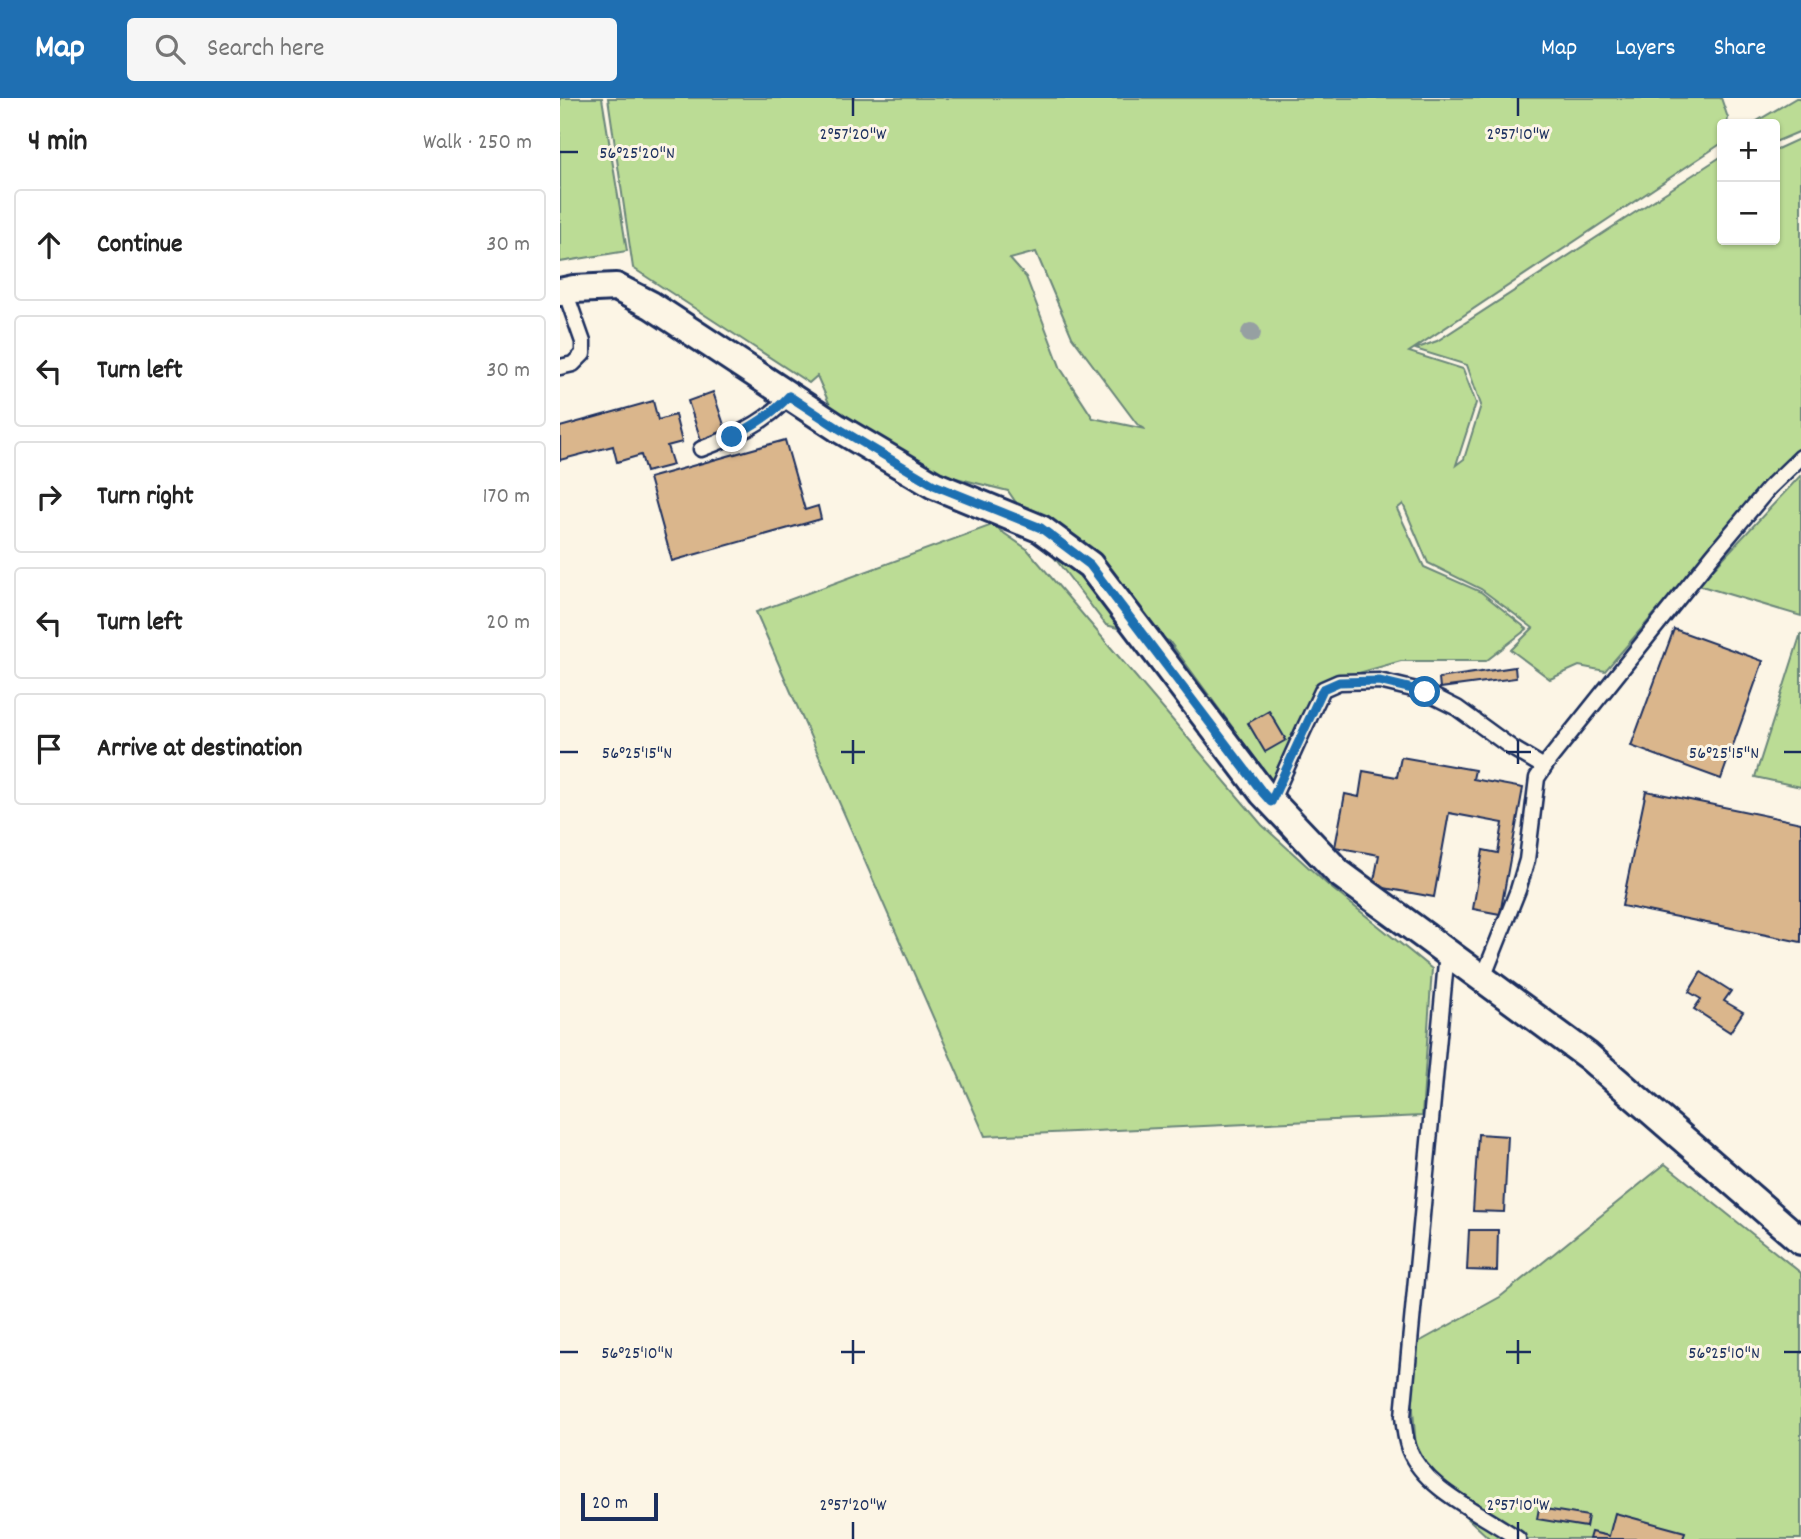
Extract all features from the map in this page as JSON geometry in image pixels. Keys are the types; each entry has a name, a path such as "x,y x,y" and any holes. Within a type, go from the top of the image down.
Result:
{"street":[{"path":"563,292 616,287 651,305 838,428 934,485 1041,528 1090,565 1263,793 1339,873 1588,1056 1801,1241"}],"lane":[{"path":"560,367 573,364 583,354 581,333 563,292"},
{"path":"701,449 732,437 759,422 789,396"},
{"path":"1483,978 1527,860 1537,778 1713,555 1769,488 1801,457"},
{"path":"1271,802 1323,689 1339,682 1379,681 1425,692 1457,708 1512,748 1544,767"},
{"path":"1447,952 1403,1416 1405,1434 1414,1459 1429,1479 1518,1539"}],"green space":[{"path":"560,98 602,98 627,251 560,262"},
{"path":"608,98 1721,98 1728,118 1717,119 1717,146 1409,352 1463,369 1476,403 1456,465 1464,459 1481,405 1467,365 1415,349 1437,341 1717,159 1717,245 1780,245 1780,148 1801,138 1801,454 1687,576 1605,671 1579,666 1550,679 1511,650 1533,628 1481,589 1428,563 1403,504 1397,509 1424,567 1481,592 1527,629 1486,661 1401,661 1337,679 1274,784 1169,641 1106,625 1050,552 1008,491 924,470 837,421 817,376 809,383 633,268","holes":["1036,252 1072,337 1137,424 1145,429 1093,418 1061,369 1026,277 1010,259"]},
{"path":"1796,98 1801,98 1801,131 1780,140 1780,119 1760,119"},
{"path":"1801,475 1801,616 1698,585"},
{"path":"992,525 1027,549 1262,825 1329,886 1432,969 1422,1116 985,1136 756,612"},
{"path":"1801,633 1801,787 1755,777"},
{"path":"1665,1164 1801,1273 1801,1539 1490,1539 1418,1472 1408,1348 1500,1297"}],"building":[{"path":"713,392 726,431 701,440 688,401"},
{"path":"653,401 658,420 675,415 682,442 667,446 673,465 646,472 641,455 617,462 613,446 560,460 560,427"},
{"path":"785,440 805,510 818,506 821,519 672,561 649,478"},
{"path":"1674,629 1763,661 1721,779 1631,746"},
{"path":"1515,667 1516,678 1440,688 1439,678"},
{"path":"1269,711 1286,740 1265,752 1248,723"},
{"path":"1401,757 1475,770 1473,779 1523,788 1500,914 1473,909 1483,850 1498,853 1503,823 1449,813 1434,897 1373,886 1379,855 1335,847 1345,794 1359,797 1363,771 1397,777"},
{"path":"1646,791 1801,823 1801,942 1622,906"},
{"path":"1701,972 1731,991 1724,1001 1743,1012 1730,1032 1694,1009 1701,999 1689,992"},
{"path":"1478,1134 1508,1136 1504,1212 1473,1211"},
{"path":"1469,1230 1498,1230 1497,1271 1467,1270"},
{"path":"1539,1508 1588,1516 1586,1527 1537,1519"},
{"path":"1615,1513 1685,1532 1683,1539 1589,1539 1591,1532 1609,1536"}],"route":[{"path":"732,437 759,422 789,396 934,485 1041,528 1090,565 1271,802 1323,689 1339,682 1379,681 1425,692"}]}
